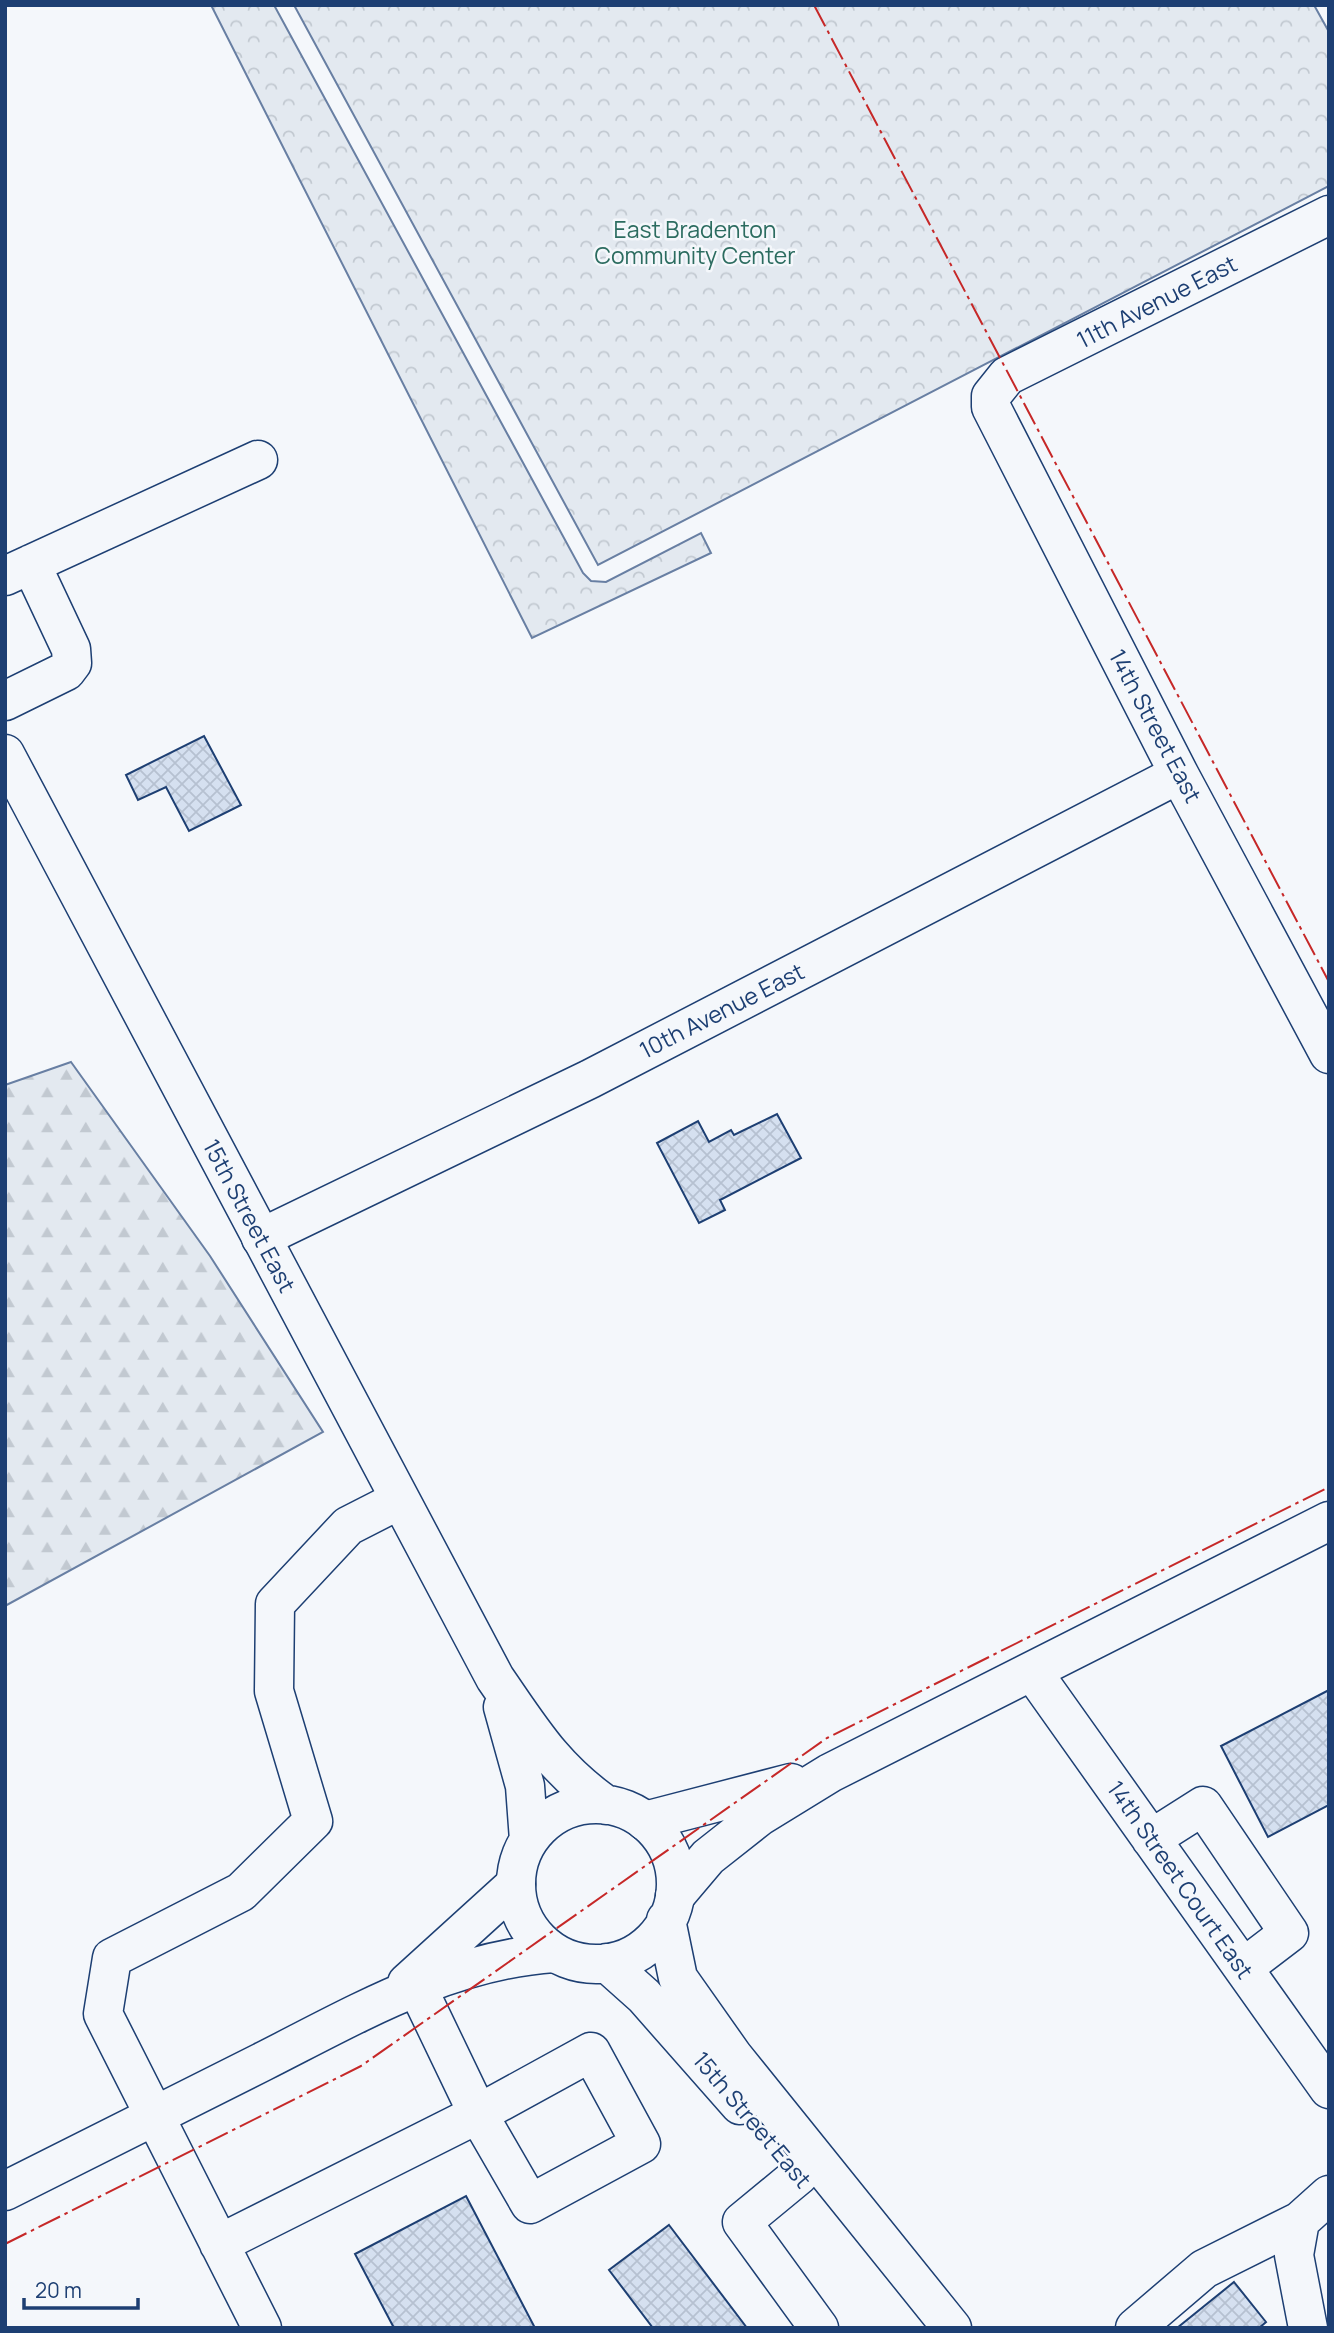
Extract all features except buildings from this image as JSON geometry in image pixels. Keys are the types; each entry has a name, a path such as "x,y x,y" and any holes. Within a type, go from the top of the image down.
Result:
{"street":[{"name":"11th Avenue East","path":"991,396 1007,376 1329,215"},
{"name":"14th Street East","path":"991,396 995,419 1329,1054"},
{"path":"5,701 66,671 72,663 71,649 18,570 258,460"},
{"name":"15th Street East","path":"5,754 495,1678 546,1752 573,1781 606,1805"},
{"name":"10th Avenue East","path":"261,1238 590,1079 1180,774"},
{"path":"262,2328 103,2014 112,1958 241,1892 313,1821 274,1691 275,1604 348,1526 399,1500"},
{"path":"5,2192 404,1992 512,1956 554,1953 589,1964 626,1958 658,1935 671,1908 708,1857 760,1816 830,1773 1329,1521"},
{"name":"14th Street Court East","path":"1032,1671 1329,2090"},
{"name":"15th Street East","path":"495,1678 525,1786 529,1840"},
{"path":"645,1821 830,1773"},
{"path":"554,1953 528,1927 518,1906 516,1884 519,1861 529,1840 544,1823 564,1811 584,1805 606,1805 626,1810 645,1821 660,1836 670,1855 675,1875 671,1908 672,1959 678,1978 733,2056 850,2200 942,2324"},
{"path":"1151,1839 1203,1806 1289,1933 1243,1968"},
{"path":"404,1992 516,1884"},
{"name":"15th Street East","path":"607,1963 627,1978 688,2043 819,2198 850,2200"},
{"path":"219,2244 478,2114 404,1992"},
{"path":"799,2175 742,2222 819,2328"},
{"path":"1135,2328 1204,2269 1300,2221 1329,2194"},
{"path":"1300,2221 1294,2255 1308,2328"}],"green space":[{"path":"211,5 274,5 583,573 591,581 606,582 701,533 711,553 532,638"},
{"name":"East Bradenton Community Center","path":"294,5 1314,5 1329,32 1329,186 598,565"},
{"path":"71,1062 210,1256 323,1432 5,1606 5,1085"}],"power":[{"path":"814,5 1329,982"},
{"path":"5,2244 361,2066 827,1738 1329,1487"}]}
